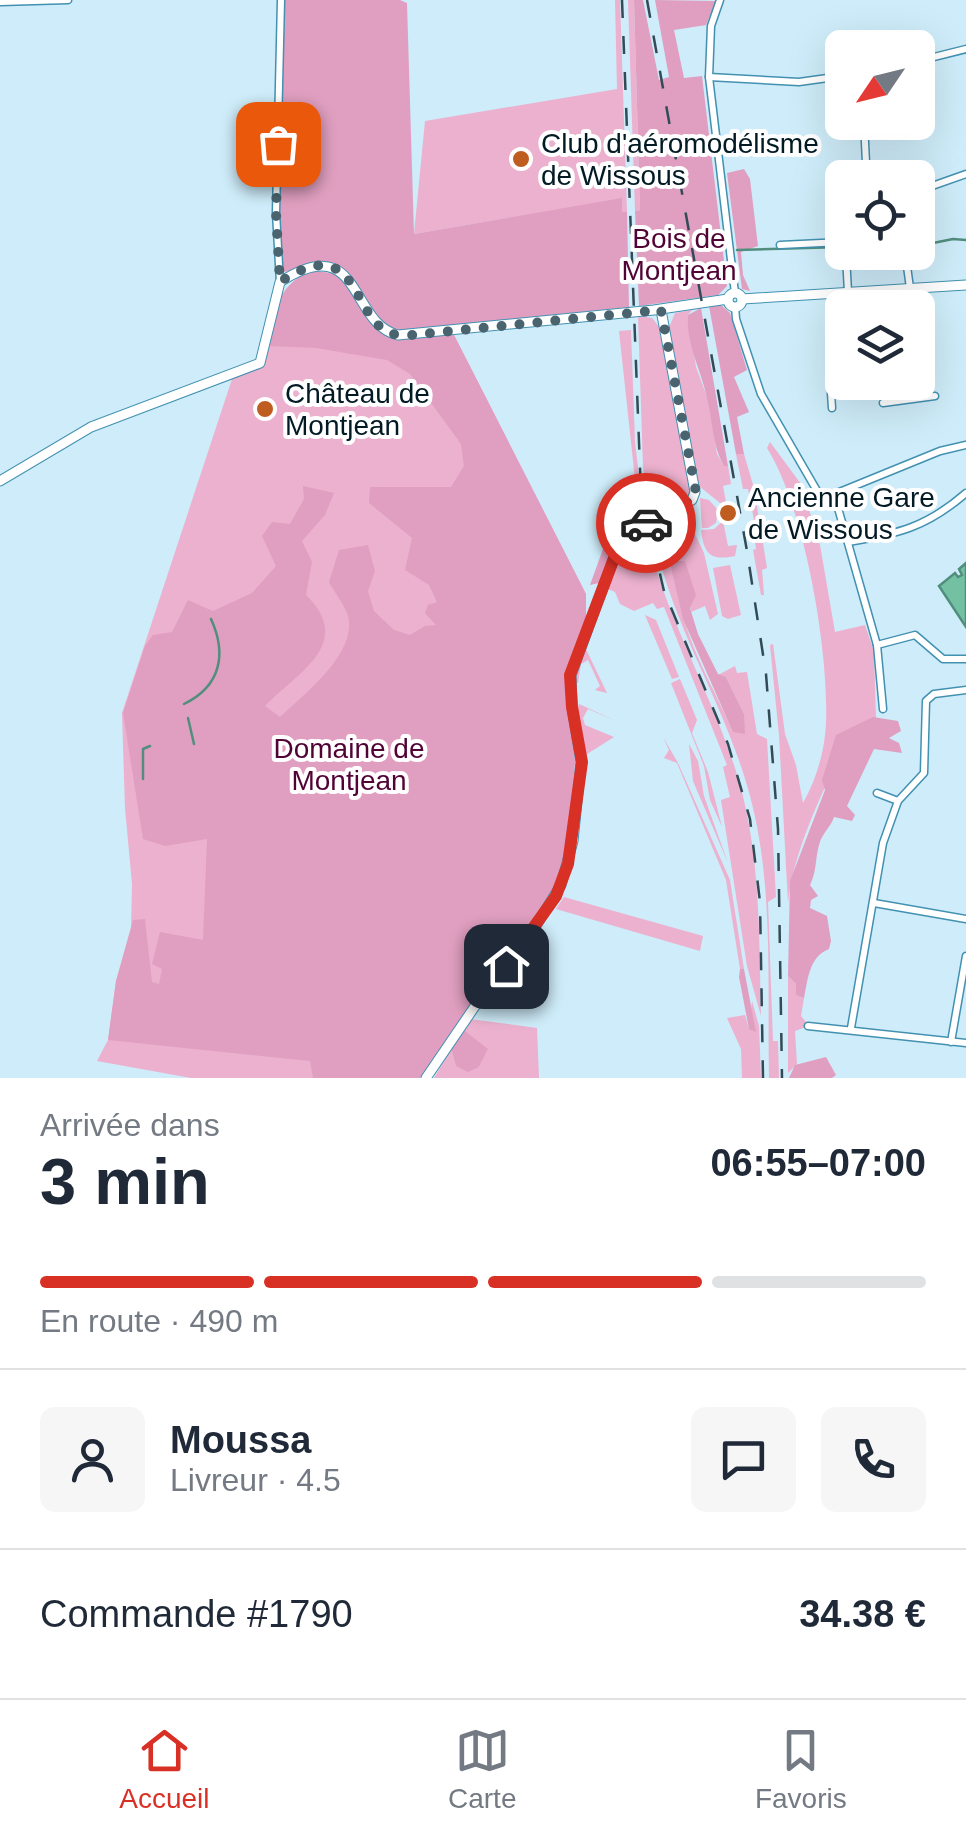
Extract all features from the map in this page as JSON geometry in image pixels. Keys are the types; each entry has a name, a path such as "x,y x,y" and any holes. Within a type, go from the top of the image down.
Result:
{"street":[{"path":"0,2 68,0"},
{"path":"0,481 91,428 261,362 280,282 276,213 281,0"},
{"path":"720,0 711,26 709,77 736,319 754,379 768,409 817,494 824,497 966,445"},
{"path":"935,57 966,49"},
{"path":"709,77 798,82 825,78"},
{"path":"935,185 966,174"},
{"path":"780,245 825,243"},
{"path":"280,282 310,266 332,269 354,283 377,324 386,332 398,334 825,293"},
{"path":"906,270 906,288"},
{"path":"876,290 966,286"},
{"path":"426,1078 464,1021 529,938 561,885 572,841 582,762 570,675 616,552 636,527 692,500 696,492 661,310"},
{"path":"832,400 832,408"},
{"path":"882,403 911,400"},
{"path":"834,494 877,646 884,709"},
{"path":"848,542 899,534 921,526 966,494"},
{"path":"877,646 915,635 944,659 966,659"},
{"path":"851,1028 884,843 898,802 924,773 926,700 934,694 966,690"},
{"path":"877,793 898,802"},
{"path":"874,903 966,919"},
{"path":"951,1042 966,956"},
{"path":"808,1026 966,1043"}],"green space":[{"name":"Bois de Montjean","path":"285,0 407,3 414,234 622,198 622,212 627,212 629,307 396,331 376,317 353,280 337,268 313,263 283,272 278,232"},
{"name":"Club d'aéromodélisme de Wissous","path":"615,0 620,0 627,212 622,213 622,199 414,234 425,121 617,89"},
{"path":"628,0 634,0 640,210 635,211"},
{"name":"Bois de Montjean","path":"634,0 643,0 659,80 669,77 655,0 716,1 706,25 674,30 684,78 702,76 727,286 718,295 639,306"},
{"path":"744,169 750,179 758,246 741,252 743,275 750,291 742,289 727,173"},
{"name":"Domaine de Montjean","path":"311,270 342,277 372,321 387,335 412,338 453,333 586,594 586,619 566,678 575,762 569,844 549,900 420,1078 313,1078 310,1061 108,1040 116,981 133,920 145,919 152,982 159,984 162,969 152,964 160,932 203,940 207,839 165,846 143,839 123,713 145,646 153,635 172,632 188,600 213,611 252,593 276,566 262,536 272,522 290,524 304,499 303,486 334,493 325,515 302,541 312,562 306,595 320,612 325,628 323,643 305,669 265,706 280,717 326,672 345,644 348,616 329,582 339,550 368,545 375,571 368,591 374,611 394,630 410,635 425,626 436,625 425,613 428,605 437,602 429,585 405,570 412,538 369,503 370,487 451,487 464,466 461,444 410,374 387,360 316,348 267,346 284,292"},
{"path":"721,305 730,313 747,370 734,377 749,412 737,417 744,454 736,454 709,306"},
{"name":"Domaine de Montjean","path":"277,307 367,316 385,334 398,338 453,333 586,594 586,619 566,678 575,762 549,900 420,1078 191,1078 97,1061 108,1040 116,981 131,930 122,713 232,379 261,365"},
{"path":"701,308 728,466 724,466 717,450 689,337 688,315"},
{"path":"692,310 688,315 696,367 709,402 717,454 728,466 731,484 723,486 726,502 720,503 699,486 668,330 675,313"},
{"path":"638,316 652,318 661,329 691,485 689,498 650,516 643,467"},
{"path":"631,330 635,442 642,520 619,331"},
{"path":"770,442 801,484 820,545 835,632 865,625 874,651 876,718 851,729 797,859 788,903 770,645 773,644 785,734 803,803 822,755 826,693 812,581 793,506 767,448"},
{"path":"736,454 744,454 754,488 767,568 762,570 764,595 753,550 754,520 748,489 743,489"},
{"path":"700,498 709,500 718,510 716,523 708,528 702,528"},
{"path":"638,507 642,520 618,540 599,583 590,585 608,535"},
{"path":"686,507 693,508 690,526 682,534 695,534 704,553 718,614 710,620 705,606 691,612 685,562 676,561 686,627 733,731 744,714 726,677 718,675 735,666 737,673 747,672 757,734 767,739 776,897 768,902 773,1041 778,1041 779,1078 769,1078 768,928 755,818 735,749 669,590 652,524"},
{"path":"723,521 728,546 737,545 735,556 720,558 707,551 701,530 714,529"},
{"path":"645,528 663,589 723,735 743,796 757,889 761,1016 747,966 721,800 730,797 723,767 727,765 664,607 657,609 653,603 634,611 620,604 615,592 608,589 585,647 607,693 595,690 600,686 588,660 581,664 578,683 573,682 581,649 624,543"},
{"path":"666,546 676,561 685,561 696,595 690,608 698,634 744,714 745,734 733,732 683,619"},
{"path":"730,565 741,615 728,619 722,616 713,568"},
{"path":"645,615 656,620 679,677 672,679"},
{"path":"680,679 697,720 692,733 708,772 722,827 710,800 704,766 671,683"},
{"path":"579,704 616,721 588,709 583,718 585,725 614,737 584,756 576,712"},
{"path":"873,717 898,721 901,731 889,738 899,743 902,753 874,749 847,806 855,815 852,821 834,817 820,841 810,885 818,896 811,900 810,908 827,916 831,941 829,949 813,963 804,998 796,995 796,984 788,976 790,881 825,790 822,780 836,735"},
{"path":"663,737 678,763 730,880 744,969 740,969 726,880 677,763 664,758 669,750"},
{"path":"689,744 698,761 704,796 728,863 693,781"},
{"path":"564,897 703,936 700,951 556,909"},
{"path":"740,969 744,969 756,1032 749,1029"},
{"path":"788,976 796,984 797,995 804,998 801,1016 806,1027 795,1031 797,1064 788,1073"},
{"path":"752,1001 759,1026 761,1078 742,1078 741,1049 727,1018 745,1015 749,1029"},
{"path":"470,1019 537,1028 539,1078 434,1078 451,1049 456,1066 479,1067 487,1049 464,1030"},
{"path":"464,1030 488,1049 479,1067 468,1072 456,1066 451,1049"},
{"path":"826,1057 836,1075 832,1078 789,1078 795,1065"}],"shaded area":[{"path":"966,563 966,627 939,586 955,573 958,577 962,575 959,569"}],"waterway":[{"path":"935,243 966,240"},
{"path":"737,250 825,247"},
{"path":"184,704 206,688 217,668 219,645 211,619"},
{"path":"188,718 194,744"},
{"path":"143,779 143,749 150,746"}],"railway":[{"path":"622,0 641,494 664,591 728,744 750,819 760,902 763,1078"},
{"path":"647,0 766,674 778,829 782,1078"}],"way so far":[{"path":"278,144 280,282 310,266 332,269 354,283 373,319 386,332 422,334 661,310 696,492 692,500 646,523"}],"place":[{"name":"Club d'aéromodélisme de Wissous","path":"521,159"},
{"name":"Château de Montjean","path":"265,409"},
{"name":"Ancienne Gare de Wissous","path":"728,513"}],"route":[{"path":"506,966 556,896 568,864 582,762 570,675 619,545 646,523"}]}
